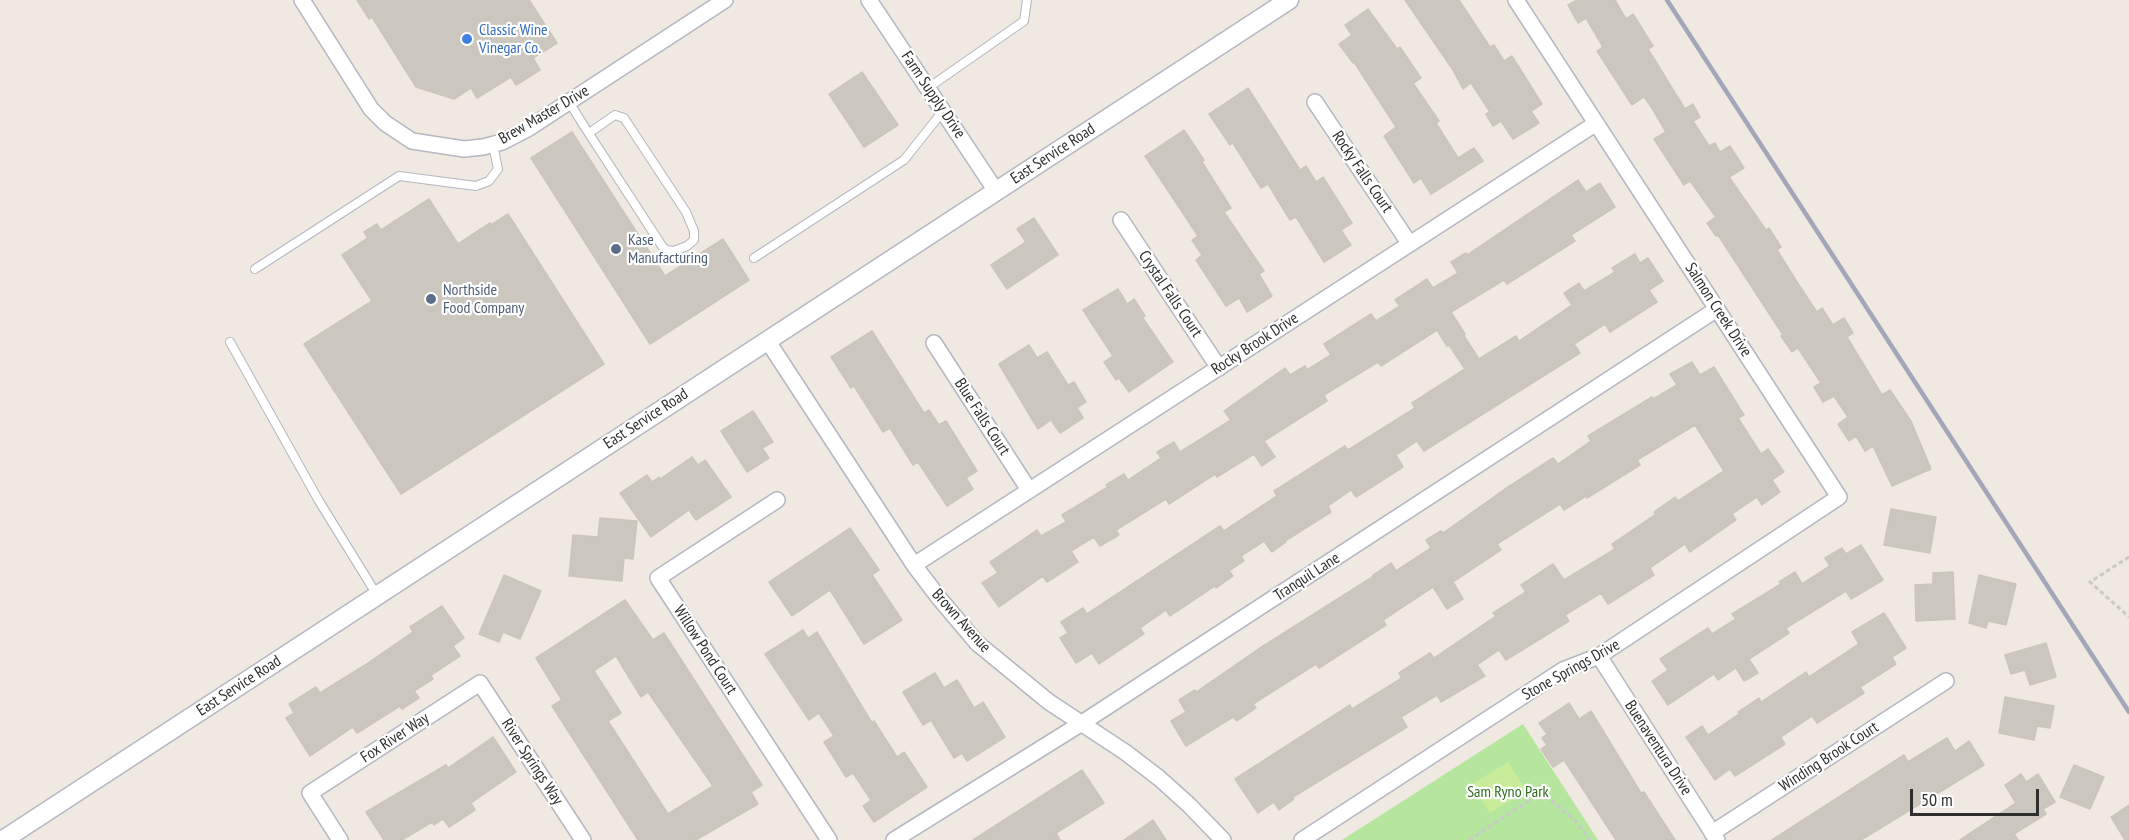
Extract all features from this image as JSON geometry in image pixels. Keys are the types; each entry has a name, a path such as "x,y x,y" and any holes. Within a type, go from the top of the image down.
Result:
{"street":[{"name":"Brew Master Drive","path":"302,0 371,109 385,123 412,141 464,148 493,145 529,128 725,0"},
{"name":"Farm Supply Drive","path":"869,0 996,190"},
{"name":"East Service Road","path":"3,840 1289,0"},
{"name":"Salmon Creek Drive","path":"1516,0 1839,497"},
{"name":"Rocky Falls Court","path":"1315,102 1409,243"},
{"name":"Rocky Brook Drive","path":"914,565 1595,124"},
{"name":"Crystal Falls Court","path":"1121,220 1219,368"},
{"name":"Tranquil Lane","path":"894,840 1082,723 1717,309"},
{"name":"Brown Avenue","path":"767,340 914,565 977,644 1049,702 1125,752 1159,778 1223,840"},
{"name":"Blue Falls Court","path":"934,343 1029,490"},
{"name":"Stone Springs Drive","path":"1302,840 1563,670 1599,657 1839,497"},
{"name":"Willow Pond Court","path":"777,500 658,578 830,840"},
{"name":"Buenaventura Drive","path":"1599,657 1714,836"},
{"name":"Winding Brook Court","path":"1714,836 1946,681"},
{"name":"Fox River Way","path":"340,840 310,793 480,683"},
{"name":"River Springs Way","path":"480,683 583,840"}],"lane":[{"path":"928,88 1024,21 1027,0"},
{"path":"569,102 589,133 662,246 666,250 674,251 687,246 694,240 694,231 686,212 624,118 615,115 589,133"},
{"path":"754,258 904,160 943,111"},
{"path":"255,269 399,176 476,186 489,181 498,169 493,145"},
{"path":"230,342 319,501 377,595"}],"path":[{"path":"2129,557 2090,582 2129,617"},
{"path":"1469,840 1539,794 1562,808 1590,840"}],"green space":[{"name":"Sam Ryno Park","path":"1523,724 1598,840 1342,840"},
{"path":"1508,762 1527,791 1490,813 1472,784"}],"building":[{"path":"357,0 529,0 557,43 533,58 540,70 516,85 511,77 477,98 471,88 454,99 416,87 372,17 369,19"},
{"path":"1405,0 1459,0 1490,47 1494,45 1504,61 1512,56 1542,104 1531,111 1539,123 1513,139 1501,121 1493,126 1486,114 1490,112 1471,83 1463,89 1453,70"},
{"path":"1577,0 1615,0 1626,19 1633,14 1653,46 1648,49 1685,109 1693,104 1700,117 1693,121 1709,146 1715,143 1720,152 1730,146 1744,168 1729,177 1766,230 1769,228 1781,247 1777,250 1817,312 1822,308 1833,325 1844,318 1853,333 1847,337 1882,395 1890,390 1911,421 1931,469 1892,486 1873,446 1865,451 1856,436 1849,441 1838,424 1848,417 1834,396 1823,402 1814,387 1821,383 1798,348 1792,352 1718,235 1716,236 1707,223 1716,217 1690,181 1684,185 1654,139 1666,132 1652,108 1644,97 1632,105 1597,51 1603,47 1586,18 1578,23 1568,5"},
{"path":"1368,9 1397,49 1400,47 1421,78 1413,83 1439,121 1436,123 1458,158 1474,148 1483,161 1431,194 1421,178 1414,183 1384,136 1396,127 1354,62 1339,44 1352,35 1345,25"},
{"path":"862,72 898,125 864,147 829,94"},
{"path":"1248,88 1300,170 1306,166 1316,182 1323,177 1352,223 1341,230 1351,245 1324,262 1296,217 1290,220 1268,184 1261,188 1233,143 1230,145 1209,114"},
{"path":"1184,130 1231,208 1224,212 1264,271 1259,274 1272,296 1247,312 1239,298 1226,306 1196,260 1202,255 1192,240 1198,236 1145,156"},
{"path":"572,132 665,276 723,239 749,280 650,344 531,158"},
{"path":"1578,180 1586,192 1600,183 1615,207 1571,235 1575,241 1507,284 1504,280 1451,312 1465,334 1464,336 1479,359 1516,336 1519,341 1572,305 1564,293 1579,283 1584,291 1615,272 1612,268 1635,254 1640,263 1648,258 1663,281 1649,290 1657,302 1610,332 1605,324 1574,344 1580,353 1424,451 1417,441 1396,455 1403,467 1356,497 1351,490 1328,506 1331,512 1285,541 1272,552 1264,541 1241,556 1244,561 1229,571 1233,576 1170,616 1166,610 1140,628 1144,634 1099,664 1092,653 1076,663 1060,638 1068,633 1061,622 1083,608 1087,614 1220,526 1224,531 1277,496 1274,491 1345,446 1348,450 1415,408 1412,403 1465,369 1437,330 1381,366 1378,362 1324,395 1327,401 1264,441 1275,457 1262,466 1254,454 1217,477 1215,474 1169,504 1166,499 1116,530 1119,535 1100,546 1094,537 1071,551 1078,562 1047,582 1043,576 999,607 982,583 998,573 990,562 1037,530 1041,536 1066,522 1062,515 1108,487 1106,485 1124,474 1128,480 1161,458 1157,452 1174,442 1180,452 1231,420 1224,411 1285,368 1290,375 1305,366 1307,370 1331,355 1324,344 1371,314 1376,321 1400,306 1395,300 1427,279 1433,288 1458,273 1451,262 1466,253 1467,255"},
{"path":"429,199 458,244 508,214 604,364 401,494 304,344 372,301 342,255 368,238 364,232 377,224 381,230"},
{"path":"1034,218 1058,255 1007,289 991,265 1026,242 1017,229"},
{"path":"1118,289 1127,304 1134,299 1145,316 1142,317 1173,362 1129,392 1119,378 1116,380 1104,362 1113,356 1083,310"},
{"path":"872,331 924,413 929,410 939,425 946,421 977,471 966,478 973,489 947,506 918,462 913,465 890,428 883,432 854,386 851,388 831,357"},
{"path":"1029,345 1037,358 1047,352 1068,385 1074,382 1086,402 1077,408 1083,418 1060,433 1051,420 1038,429 999,364"},
{"path":"1692,362 1700,375 1714,367 1744,415 1738,418 1761,454 1768,449 1784,472 1772,480 1780,492 1762,505 1757,497 1732,514 1736,520 1690,552 1685,544 1650,568 1654,575 1608,604 1601,593 1565,615 1569,621 1506,660 1499,650 1477,665 1485,676 1441,702 1437,695 1401,717 1407,727 1293,797 1294,799 1279,810 1274,802 1258,813 1235,779 1350,705 1352,709 1402,678 1399,673 1430,653 1434,658 1496,616 1493,613 1526,592 1521,585 1553,564 1564,580 1615,549 1612,544 1656,514 1654,512 1675,497 1678,501 1724,471 1695,425 1637,460 1640,465 1587,498 1586,496 1564,510 1560,504 1497,544 1501,550 1453,582 1463,599 1447,609 1433,587 1383,620 1386,625 1319,668 1316,664 1253,704 1256,708 1237,721 1233,717 1186,746 1171,721 1186,712 1179,700 1195,690 1196,692 1391,563 1396,571 1431,548 1426,540 1441,531 1443,533 1553,458 1558,464 1591,441 1588,436 1652,397 1653,399 1677,385 1670,374"},
{"path":"753,411 773,442 762,448 769,458 747,472 721,431"},
{"path":"692,457 698,465 705,460 731,497 696,520 689,510 651,537 620,493 647,475 652,482 659,477 660,479"},
{"path":"1891,509 1936,517 1930,553 1884,545"},
{"path":"600,518 637,521 633,559 624,558 622,581 569,576 573,535 598,537"},
{"path":"850,528 879,570 872,575 902,620 864,644 830,590 792,616 769,582"},
{"path":"1861,545 1883,580 1851,599 1846,591 1786,628 1789,633 1749,659 1758,673 1744,681 1736,668 1718,680 1714,674 1668,705 1652,681 1668,670 1660,659 1708,628 1712,634 1736,619 1732,614 1781,584 1779,582 1795,572 1802,584 1830,566 1825,558 1842,548 1846,554"},
{"path":"1953,572 1955,619 1916,621 1915,585 1933,584 1933,573"},
{"path":"504,575 541,591 520,639 503,632 499,642 479,634"},
{"path":"1979,575 2016,584 2006,625 1988,621 1986,628 1969,623"},
{"path":"625,600 653,640 664,633 762,785 751,792 758,804 696,840 638,840 552,706 562,700 536,658","holes":["616,656 641,697 648,692 713,786 668,814 608,721 621,713 594,671"]},
{"path":"442,606 464,638 453,646 460,656 431,675 433,679 414,691 419,698 402,709 400,706 357,733 353,727 310,756 286,718 294,713 289,704 316,687 320,693 365,665 413,632 410,627"},
{"path":"1884,613 1906,648 1892,657 1896,664 1860,687 1864,693 1817,723 1812,716 1781,737 1785,744 1735,776 1730,769 1715,780 1686,737 1702,726 1708,735 1759,698 1761,702 1806,672 1809,677 1859,644 1852,632"},
{"path":"803,630 808,638 817,632 872,723 874,721 897,757 904,752 927,787 874,822 863,806 871,800 853,773 846,777 824,742 834,736 819,713 809,720 765,654"},
{"path":"2046,643 2056,677 2030,685 2025,670 2011,674 2005,655"},
{"path":"935,673 944,688 957,680 974,708 983,702 1005,737 967,761 962,753 954,758 931,720 923,725 903,692"},
{"path":"2005,697 2054,706 2050,728 2037,726 2034,740 1999,733"},
{"path":"1569,703 1579,719 1591,711 1641,793 1644,792 1675,840 1616,840 1564,760 1553,767 1541,749 1547,745 1542,738 1547,734 1539,723"},
{"path":"493,737 516,772 471,803 475,810 449,827 443,819 434,825 432,822 402,840 384,840 366,812 446,765 448,768"},
{"path":"1947,738 1955,751 1969,741 1984,765 1861,840 1772,840 1904,755 1908,762"},
{"path":"2074,765 2104,777 2090,809 2060,797"},
{"path":"1082,770 1104,803 1056,833 1060,840 973,840"},
{"path":"2021,774 2026,782 2038,774 2055,802 2043,809 2046,814 2014,834 2018,840 1960,840 2016,803 2005,785"},
{"path":"2129,805 2129,840 2125,840 2111,817"},
{"path":"1153,820 1166,840 1124,840"}],"railway":[{"path":"1667,0 2129,712"}],"place":[{"name":"Classic Wine Vinegar Co.","path":"467,39"},
{"name":"Kase Manufacturing","path":"616,249"},
{"name":"Northside Food Company","path":"431,299"}]}
